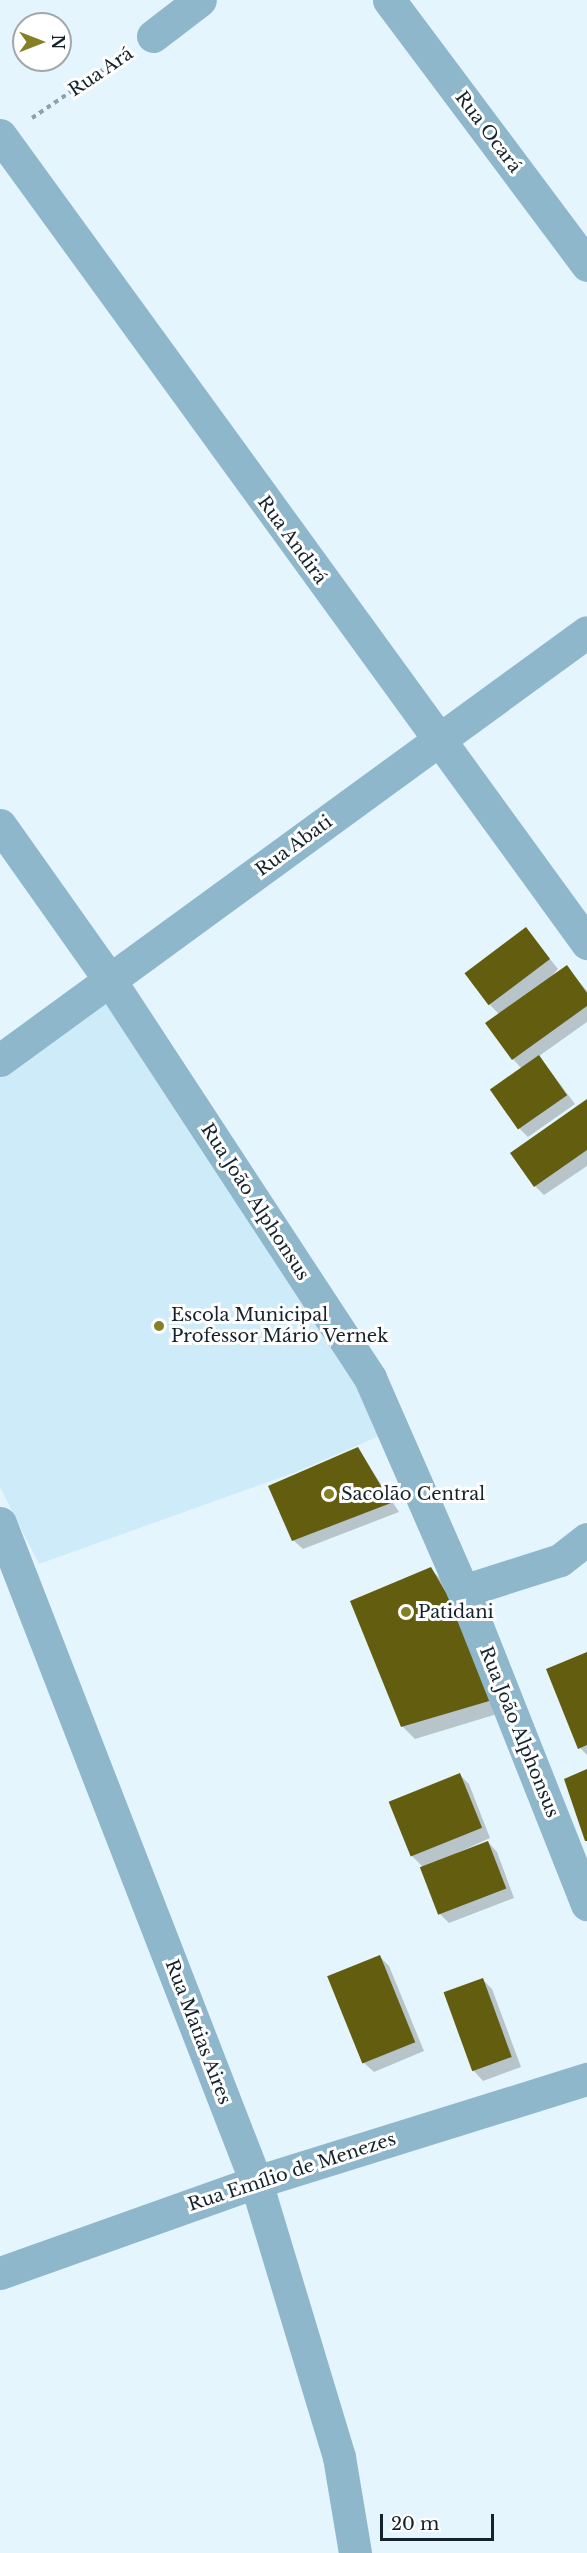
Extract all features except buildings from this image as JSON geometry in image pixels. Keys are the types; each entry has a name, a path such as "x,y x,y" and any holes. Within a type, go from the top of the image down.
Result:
{"street":[{"name":"Rua Ará","path":"153,36 200,0"},
{"name":"Rua Ocará","path":"389,0 587,265"},
{"name":"Rua Andirá","path":"1,138 438,742 587,943"},
{"name":"Rua Abati","path":"0,1060 587,632"},
{"name":"Rua João Alphonsus","path":"0,825 109,979 370,1378 464,1592 587,1904"},
{"name":"Rua Matias Aires","path":"0,1523 256,2182 339,2457 355,2553"},
{"path":"464,1592 573,1566 587,1539"},
{"name":"Rua Emílio de Menezes","path":"0,2273 256,2182 587,2079"}],"path":[{"name":"Rua Ará","path":"1,138 153,36"}],"shaded area":[{"name":"Escola Municipal Professor Mário Vernek","path":"111,987 386,1433 296,1472 39,1564 0,1487 0,1069"}],"place":[{"name":"Escola Municipal Professor Mário Vernek","path":"159,1326"},
{"name":"Sacolão Central","path":"329,1494"},
{"name":"Patidani","path":"406,1612"}]}
